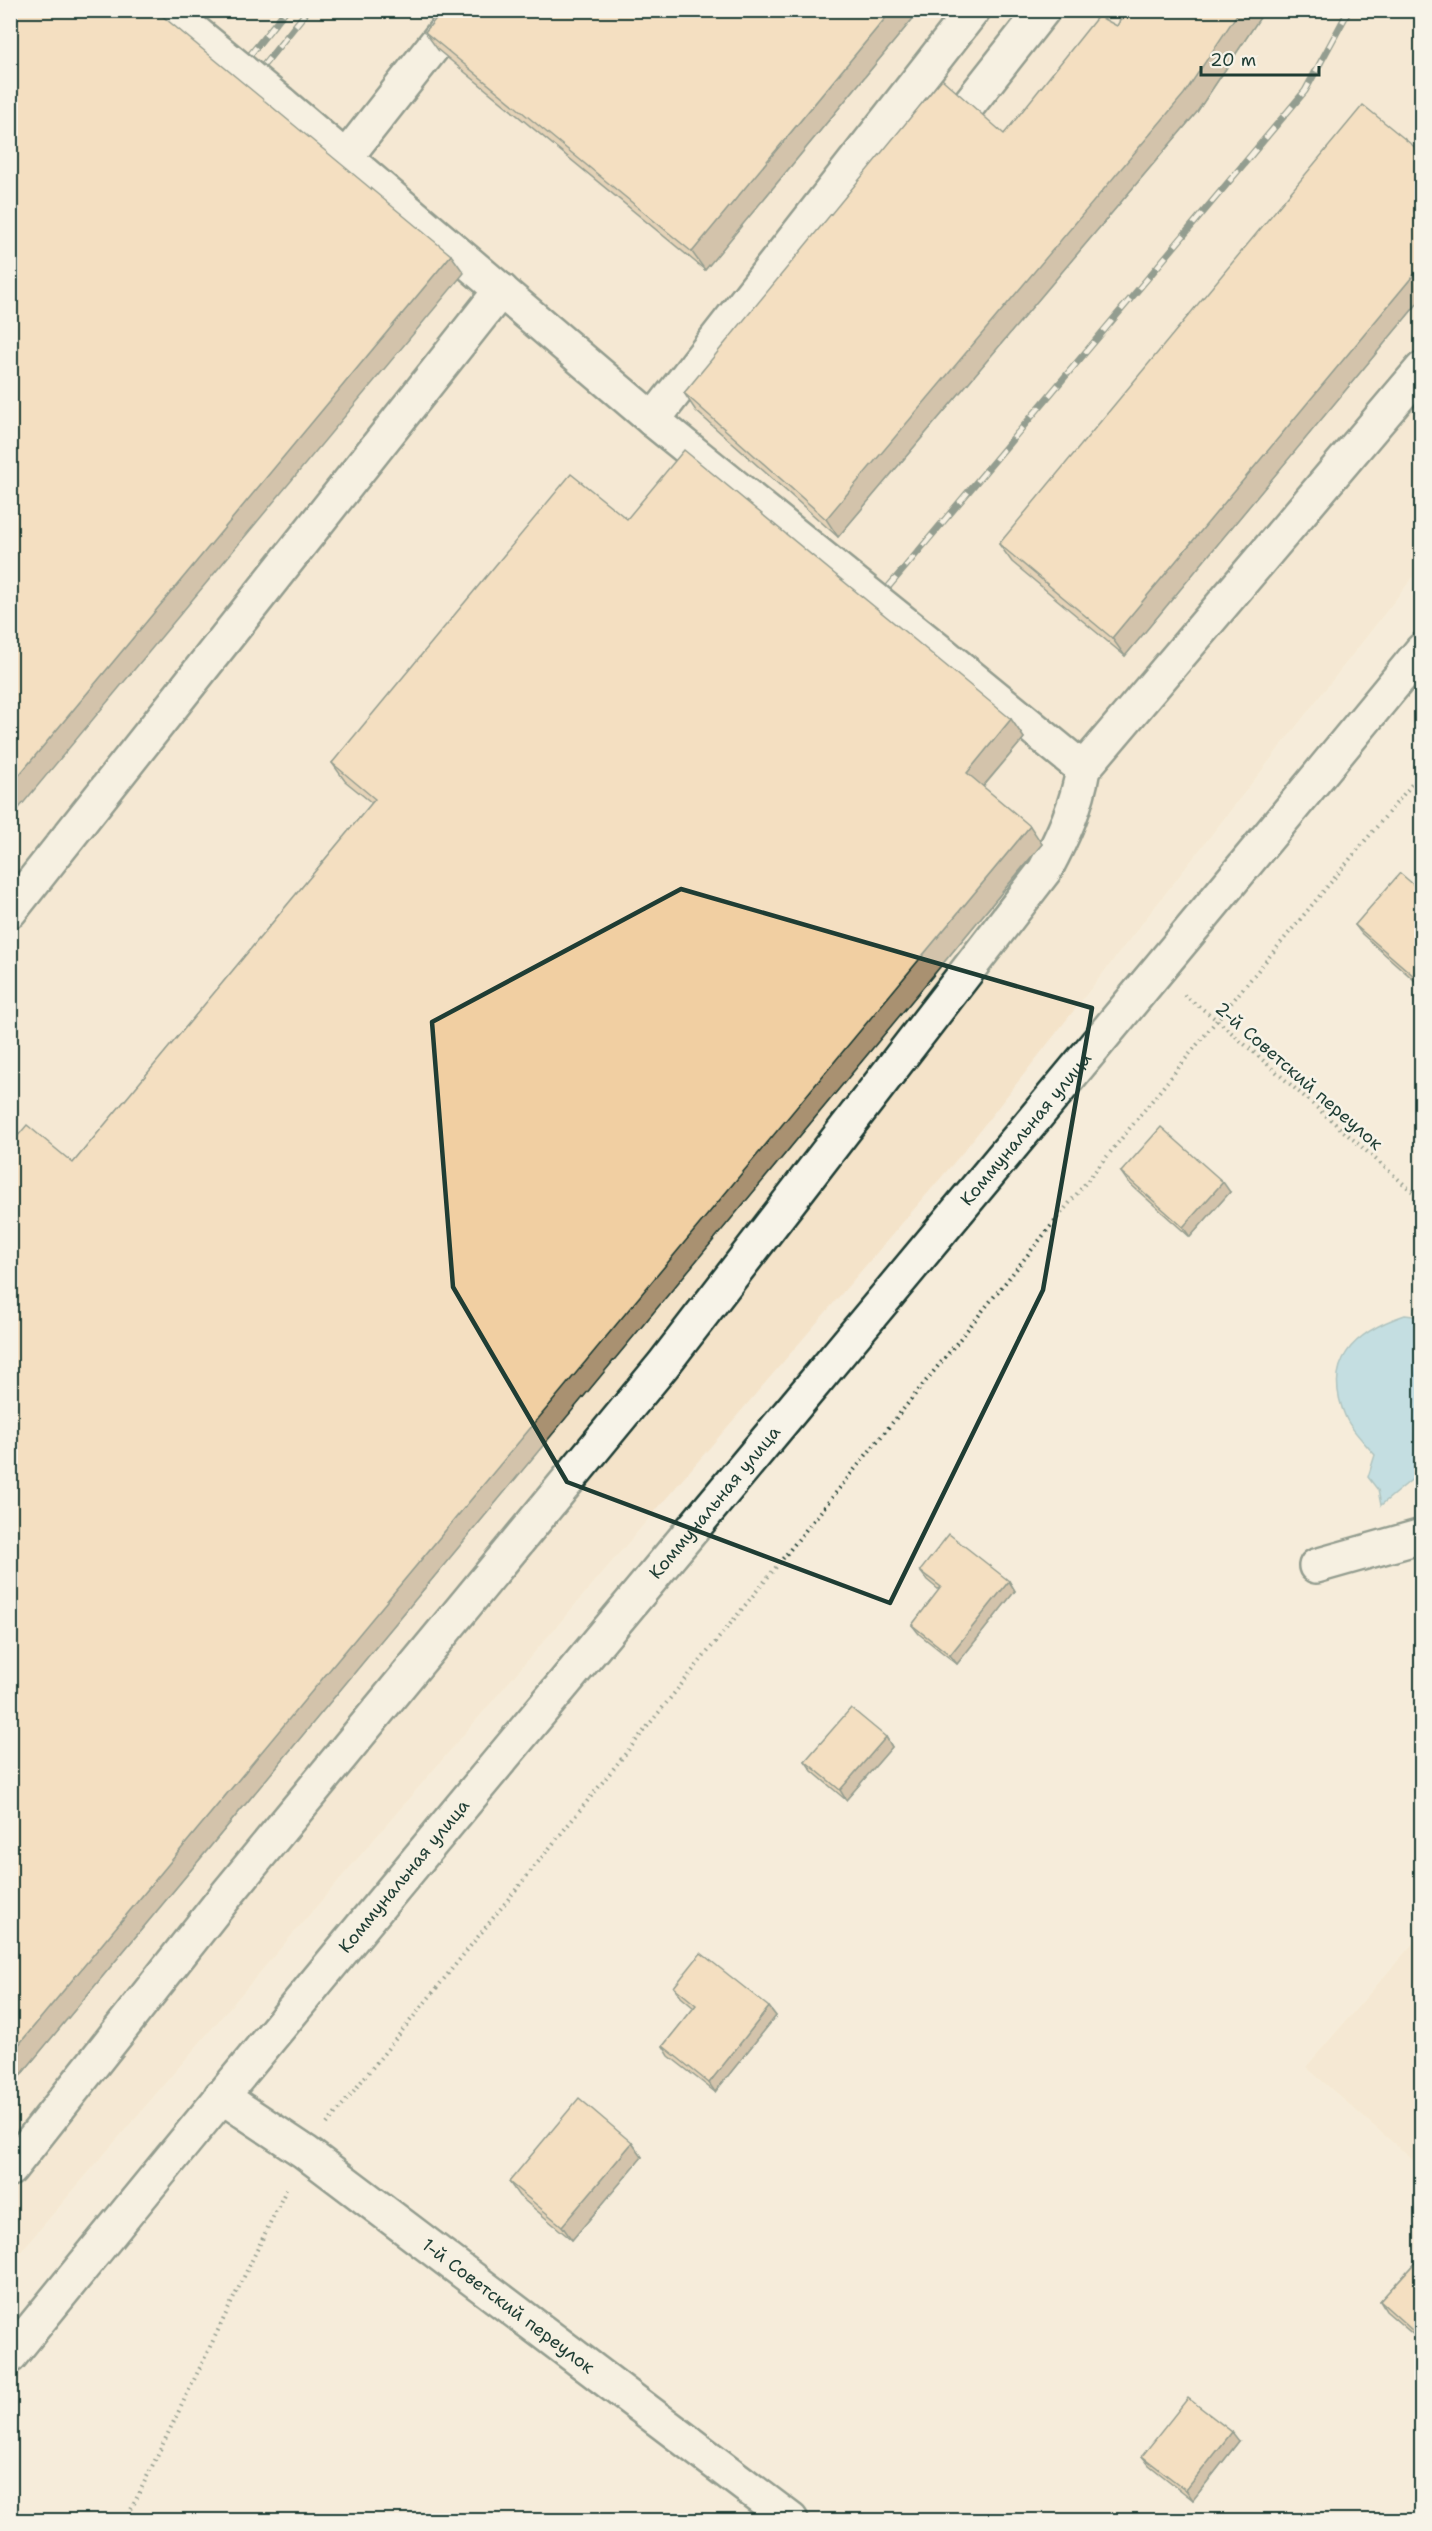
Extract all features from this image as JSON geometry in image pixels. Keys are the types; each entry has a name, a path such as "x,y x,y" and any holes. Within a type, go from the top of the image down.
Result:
{"street":[{"path":"346,157 462,10"},
{"path":"653,420 974,10"},
{"path":"970,103 1043,10"},
{"path":"179,20 346,157 653,420 1083,769"},
{"path":"10,911 501,290"},
{"path":"10,2169 228,1893 663,1365 1045,870 1068,826 1079,796 1083,769 1422,369"},
{"name":"Коммунальная улица","path":"10,2356 221,2096 1156,974 1422,650"},
{"path":"1316,1566 1422,1536"},
{"name":"1-й Советский переулок","path":"221,2096 305,2152 791,2520"}],"path":[{"path":"126,2520 305,2152 1217,1020 1422,772"},
{"name":"2-й Советский переулок","path":"1156,974 1217,1020 1422,1200"}],"highlighted area":[{"path":"681,889 1092,1008 1043,1290 890,1603 567,1482 453,1287 432,1022"}],"shaded area":[{"path":"11,11 1421,11 1421,567 963,1152 11,2263"},
{"path":"1421,1934 1421,2167 1306,2067"}],"water":[{"path":"1405,1315 1421,1317 1421,1472 1381,1505 1378,1490 1368,1477 1375,1455 1355,1433 1346,1418 1339,1398 1340,1365 1357,1340 1371,1330"}],"building":[{"path":"10,10 155,10 451,255 10,786"},
{"path":"443,10 892,10 692,252 425,32"},
{"path":"1126,10 1240,10 1184,94 826,519 684,393 942,79 1004,134 1098,16 1117,26"},
{"path":"1363,105 1422,153 1422,265 1112,638 999,544"},
{"path":"684,450 1011,719 967,773 1030,826 10,2055 10,1145 27,1125 73,1163 375,799 332,763 571,474 627,519"},
{"path":"1400,873 1422,892 1422,983 1355,925"},
{"path":"1161,1127 1223,1182 1183,1227 1121,1172"},
{"path":"949,1534 1009,1581 950,1655 912,1625 941,1587 920,1571"},
{"path":"851,1708 886,1737 840,1790 805,1761"},
{"path":"701,1953 769,2007 709,2083 663,2046 696,2005 674,1987"},
{"path":"579,2098 632,2143 562,2226 509,2182"},
{"path":"1422,2255 1422,2339 1380,2301"},
{"path":"1188,2398 1232,2432 1186,2490 1142,2456"}],"railway":[{"path":"230,80 286,10"},
{"path":"243,91 308,10"},
{"path":"869,610 1305,91 1349,10"}]}
